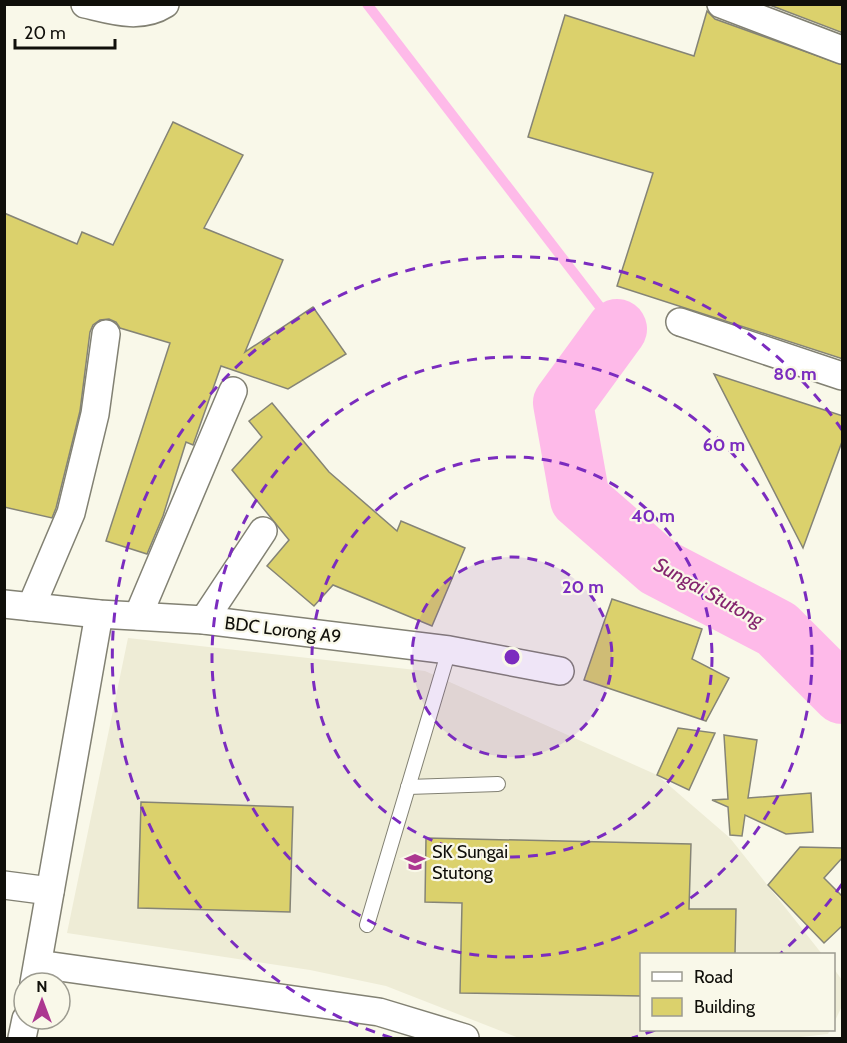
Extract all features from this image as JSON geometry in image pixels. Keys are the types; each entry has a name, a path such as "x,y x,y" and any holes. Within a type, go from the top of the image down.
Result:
{"street":[{"path":"85,4 143,13 165,4"},
{"path":"721,4 843,50"},
{"path":"680,322 843,376"},
{"path":"32,607 71,513 95,414 106,334"},
{"path":"138,616 233,390"},
{"path":"204,620 263,531"},
{"name":"BDC Lorong A9","path":"4,604 99,614 204,620 449,650 560,671"},
{"path":"36,971 99,614"},
{"path":"4,885 50,891"},
{"path":"72,977 378,1012 461,1037"}],"lane":[{"path":"367,926 449,650"},
{"path":"408,787 498,784"}],"shaded area":[{"name":"SK Sungai Stutong","path":"128,638 425,671 657,775 730,838 821,953 640,953 640,1031 830,1031 828,1034 791,1038 519,1038 386,986 310,970 67,933"},
{"path":"835,970 842,980 842,1006 835,1021"}],"building":[{"path":"767,4 843,4 843,33"},
{"path":"707,11 715,19 843,65 843,359 617,286 653,173 528,137 565,15 694,56"},
{"path":"173,122 243,155 204,228 283,260 245,352 313,307 346,354 288,389 221,366 193,445 186,442 163,516 147,554 106,541 170,343 120,328 116,322 109,319 100,320 93,325 90,332 80,411 52,518 4,507 4,213 77,244 82,232 113,245"},
{"path":"714,374 843,416 843,439 803,548"},
{"path":"272,403 329,472 397,531 401,521 465,548 432,626 333,585 314,606 267,566 289,540 232,470 262,437 249,421"},
{"path":"612,599 702,629 692,659 729,678 706,721 584,680"},
{"path":"678,728 715,733 689,790 657,775"},
{"path":"724,735 757,740 748,798 811,793 813,832 786,834 745,815 742,836 730,835 728,807 712,800 728,799"},
{"path":"141,802 293,807 290,912 138,908"},
{"path":"426,838 691,844 689,909 736,909 735,953 640,953 640,996 460,993 462,903 425,902"},
{"path":"800,847 843,848 843,857 824,878 843,897 843,925 824,943 768,885"}],"waterway":[{"path":"367,4 617,329"},
{"name":"Sungai Stutong","path":"617,329 563,403 580,499 658,567 777,629 842,694"}],"place":[{"name":"SK Sungai Stutong","path":"415,862"}]}
